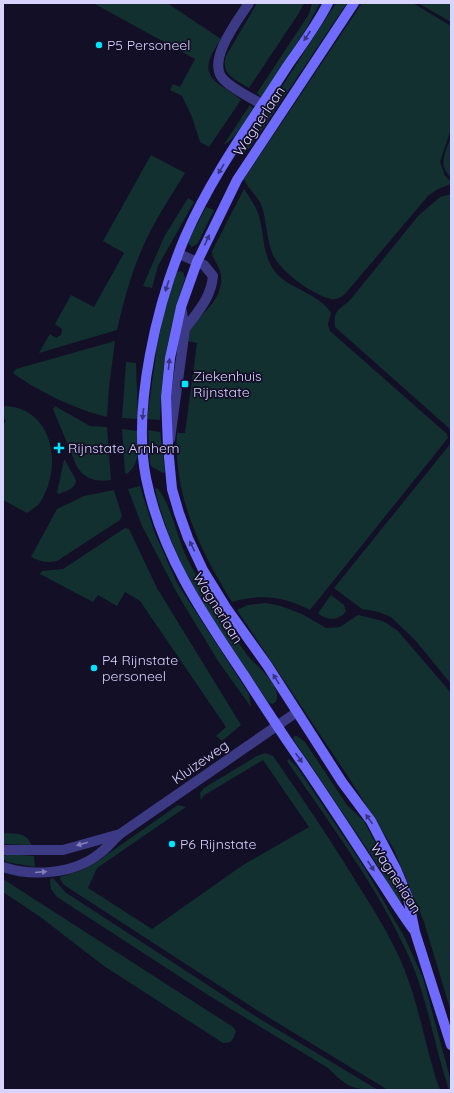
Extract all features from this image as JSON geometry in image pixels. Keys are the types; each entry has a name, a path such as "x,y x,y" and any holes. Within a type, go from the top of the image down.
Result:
{"street":[{"name":"Wagnerlaan","path":"249,3 220,52 217,66 223,80 262,105"},
{"name":"Wagnerlaan","path":"328,3 206,194 179,254 163,298 147,374 142,425 146,477 164,538 177,568 209,623 276,726 352,836 395,906 416,932"},
{"name":"Wagnerlaan","path":"354,3 237,180 197,262 181,307 170,358 166,397 168,447 172,488 179,513 188,538 203,570 227,609 267,665 355,801 371,821 384,844 408,898 416,932 451,1045"},
{"name":"Wagnerlaan","path":"179,254 197,262 209,270 212,276 212,286 208,299 185,329"},
{"name":"Wagnerlaan","path":"168,447 174,415 178,370 185,329 181,307"},
{"name":"Kluizeweg","path":"3,867 32,873 57,871 75,866 99,854 120,834 297,712"},
{"name":"Kluizeweg","path":"3,850 63,850 120,834"}],"green space":[{"path":"93,3 167,3 221,39 208,64 209,70 211,76 216,81 241,100 209,147 200,142 192,117 182,96 170,90 173,84 180,87 195,59"},
{"path":"257,3 304,3 299,13 249,88 230,76 225,67 225,62 226,56"},
{"path":"312,3 320,3 306,29 261,97 257,93 309,14"},
{"path":"336,3 347,3 254,142 247,151 237,156"},
{"path":"362,3 413,3 451,26 451,129 440,162 445,176 451,181 451,184 438,189 428,196 345,294 337,299 331,299 315,293 298,282 277,262 271,249 261,204 244,179"},
{"path":"418,3 451,3 451,22"},
{"path":"250,105 253,108 244,123 232,139 224,144"},
{"path":"451,137 451,177 444,168 444,158"},
{"path":"151,155 185,173 156,221 140,253 127,291 117,330 39,353 50,334 56,338 61,335 62,329 55,324 71,295 94,307 124,253 103,241"},
{"path":"244,189 258,212 266,254 277,274 290,284 320,301 331,313 328,324 330,331 447,434 448,438 310,610 281,599 272,598 262,597 232,602 209,563 199,542 184,500 179,478 177,433 185,433 197,343 187,341 193,325 215,300 219,292 221,277 219,268 212,255 212,251"},
{"path":"451,194 451,430 335,327 335,317 338,310 351,299 418,216 440,197"},
{"path":"188,198 194,202 158,266 152,288 143,286 164,237"},
{"path":"206,207 214,210 198,243 192,247 189,244 189,240"},
{"path":"180,271 183,272 185,278 174,314 167,348 162,383 160,420 147,419 157,347 164,313 176,273"},
{"path":"115,341 107,417 70,405 23,380 13,373 16,369"},
{"path":"126,362 136,363 138,419 122,418"},
{"path":"6,406 22,410 35,418 44,429 50,443 52,459 51,475 39,504 27,513 3,500 3,424 6,421 3,416 3,407"},
{"path":"55,406 90,426 107,427 111,480 101,481 92,479 80,471 53,409"},
{"path":"122,429 138,431 137,460 135,465 127,474 125,473"},
{"path":"148,430 160,432 165,472 163,473 152,467 150,464"},
{"path":"451,443 451,684 415,640 391,617 379,612 362,609 334,588"},
{"path":"64,460 76,480 76,483 72,488 58,494 57,492"},
{"path":"140,486 154,531 177,583 249,694 251,707 218,661 178,595 142,526 128,489"},
{"path":"157,488 162,494 170,511 183,550 212,602 248,656 273,684 277,697 275,703 272,704 268,702 201,600 174,547 163,518 155,489"},
{"path":"114,490 122,516 120,520 57,561 44,562 31,557 57,509 84,496"},
{"path":"125,528 129,529 157,588 241,725 222,741 216,736 226,727 140,601 125,592 117,606 98,595 93,602 40,574 42,571 63,569"},
{"path":"331,595 344,605 346,611 340,617 329,619 318,613"},
{"path":"266,603 281,606 302,614 326,628 340,627 358,615 383,621 398,631 451,693 451,1012 424,922 393,848 349,778 237,610 248,605"},
{"path":"294,736 297,736 305,742 347,805 364,821 390,871 402,902 398,901 373,858 293,739"},
{"path":"265,753 273,756 309,808 354,878 392,942 410,985 440,1090 388,1090 263,1014 64,885 60,879 60,877 82,870 95,863 178,805 186,807 97,868 88,888 152,929 243,865 309,827 263,760 203,796 201,801 200,793 204,788 257,756"},
{"path":"289,759 297,767 364,867 405,938 423,978 451,1081 451,1090 449,1090 416,973 397,931 352,856 287,761"},
{"path":"3,833 20,834 27,838 31,845 3,844"},
{"path":"7,854 34,856 35,867 6,862 3,857"},
{"path":"51,878 54,879 65,892 260,1019 378,1090 362,1089 350,1086 328,1068 208,995 57,897 51,889"},
{"path":"3,879 233,1027 236,1031 233,1039 230,1042 223,1043 104,966 39,916 3,892"}],"place":[{"name":"P5 Personeel","path":"99,45"},
{"name":"Ziekenhuis Rijnstate","path":"185,384"},
{"name":"Rijnstate Arnhem","path":"59,448"},
{"name":"P4 Rijnstate personeel","path":"94,668"},
{"name":"P6 Rijnstate","path":"172,844"}]}
